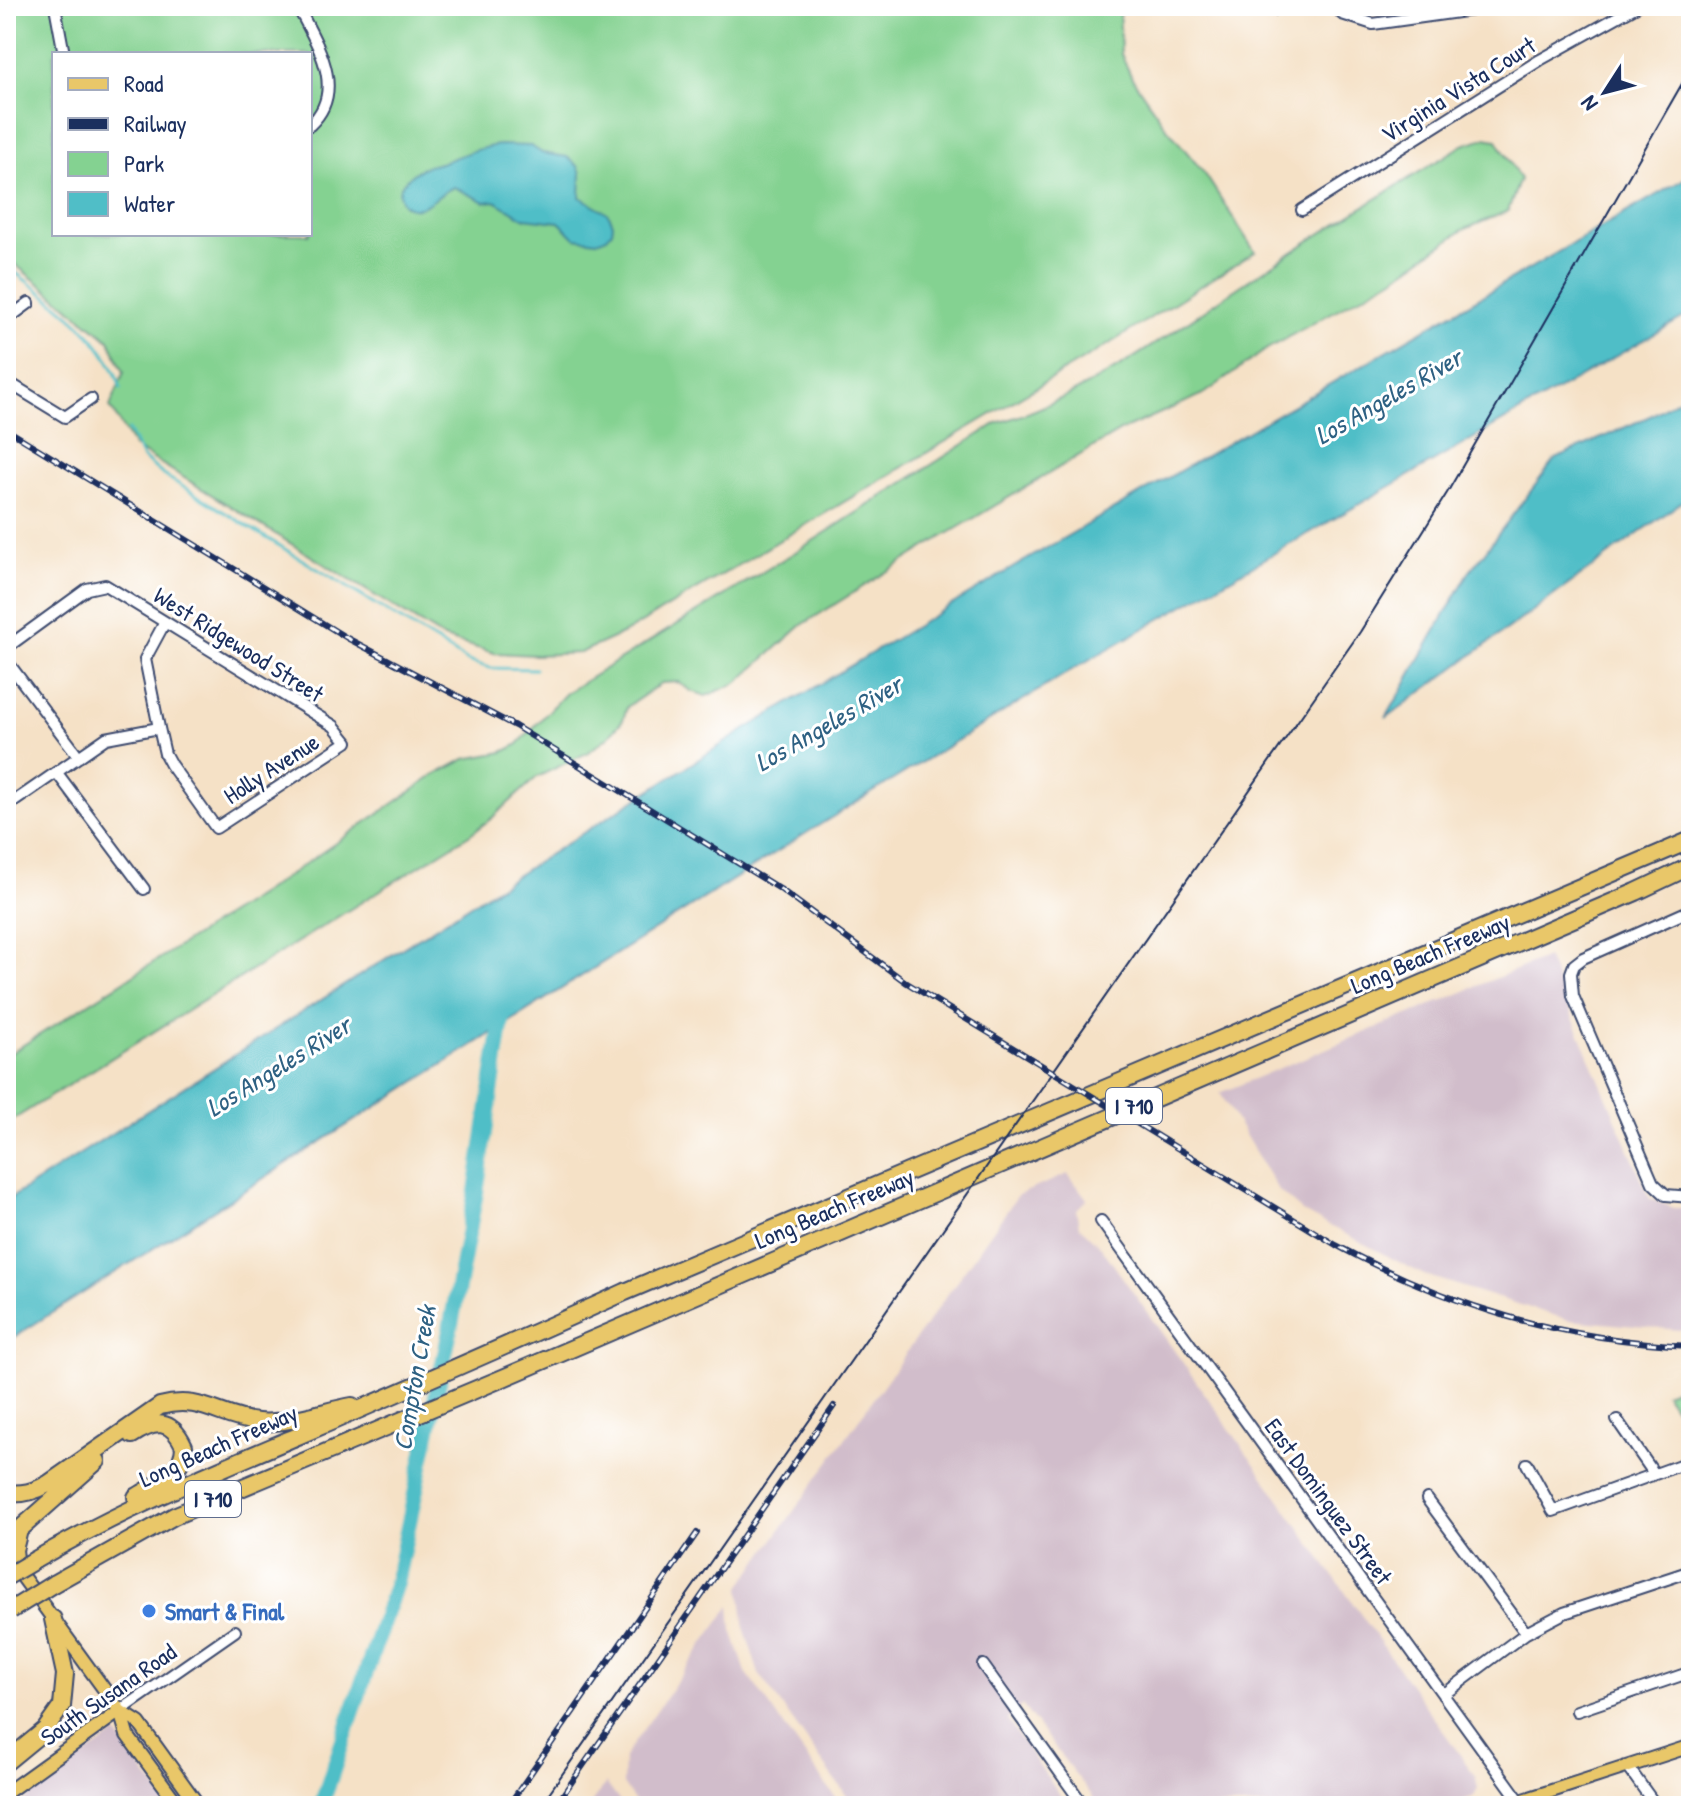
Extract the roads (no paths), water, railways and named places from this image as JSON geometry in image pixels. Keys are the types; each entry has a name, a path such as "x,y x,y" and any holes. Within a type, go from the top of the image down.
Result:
{"highway":[{"name":"Long Beach Freeway","path":"9,1566 35,1560 150,1500 510,1345 625,1292 1691,840"},
{"name":"Long Beach Freeway","path":"8,1611 174,1516 503,1378 1691,866"},
{"path":"6,1493 18,1495 48,1484 142,1416 168,1403 192,1402 260,1422 381,1400"},
{"path":"9,1566 19,1530 64,1488 146,1426 157,1423 173,1429 184,1446 180,1465 80,1534"},
{"path":"6,1762 45,1730 62,1706 65,1674 53,1619"}],"main road":[{"path":"9,1566 53,1619 120,1711 127,1735 179,1806"},
{"path":"120,1711 139,1723 199,1806"},
{"name":"South Susana Road","path":"6,1793 120,1711"},
{"path":"1505,1806 1521,1804 1691,1746"}],"street":[{"path":"55,6 64,52"},
{"path":"1336,6 1342,14 1373,24 1501,6"},
{"name":"Virginia Vista Court","path":"1302,210 1540,60 1637,6"},
{"path":"298,7 329,75 320,116 312,123"},
{"path":"6,320 29,303"},
{"path":"6,381 65,417 91,399"},
{"name":"West Ridgewood Street","path":"6,648 87,589 105,585 334,726 347,742"},
{"path":"6,807 106,738 159,728 145,659 165,622"},
{"path":"6,660 79,757"},
{"name":"Holly Avenue","path":"159,728 171,765 216,828 347,742"},
{"path":"57,773 144,889"},
{"path":"1691,910 1583,958 1574,965 1570,983 1653,1183 1666,1195 1691,1197"},
{"name":"East Dominguez Street","path":"1101,1221 1521,1804"},
{"path":"1617,1420 1653,1472"},
{"path":"1527,1464 1553,1511 1653,1472 1691,1461"},
{"path":"1427,1499 1526,1633"},
{"path":"1443,1695 1526,1633 1564,1613 1691,1571"},
{"name":"South Susana Road","path":"120,1711 235,1631"},
{"path":"983,1665 1084,1806"},
{"path":"1577,1711 1691,1672"},
{"path":"1628,1767 1656,1806"}],"water":[{"path":"500,145 531,146 542,153 567,157 581,173 580,197 606,212 613,224 612,231 597,241 575,238 559,222 524,218 495,201 485,202 454,187 422,207 408,207 401,201 400,188 420,169"},
{"name":"Los Angeles River","path":"1691,175 1691,313 1075,668 808,832 6,1342 6,1201 746,729 1019,564"},
{"path":"1691,392 1691,495 1386,718 1468,574 1555,459 1650,416"}],"waterway":[{"path":"6,265 89,334 102,350 121,389"},
{"path":"128,430 143,458 162,474 468,661 490,668 535,669"},
{"name":"Compton Creek","path":"321,1806 396,1583 476,1192 504,1006"}],"tram line":[{"path":"540,1806 1360,632 1447,493 1691,68"}],"railway":[{"path":"6,429 347,638 515,726 780,889 907,983 1336,1245 1422,1286 1508,1316 1596,1336 1691,1346"},
{"path":"555,1806 834,1406"},
{"path":"508,1806 697,1533"}],"place":[{"name":"Smart & Final","path":"149,1611"}]}
